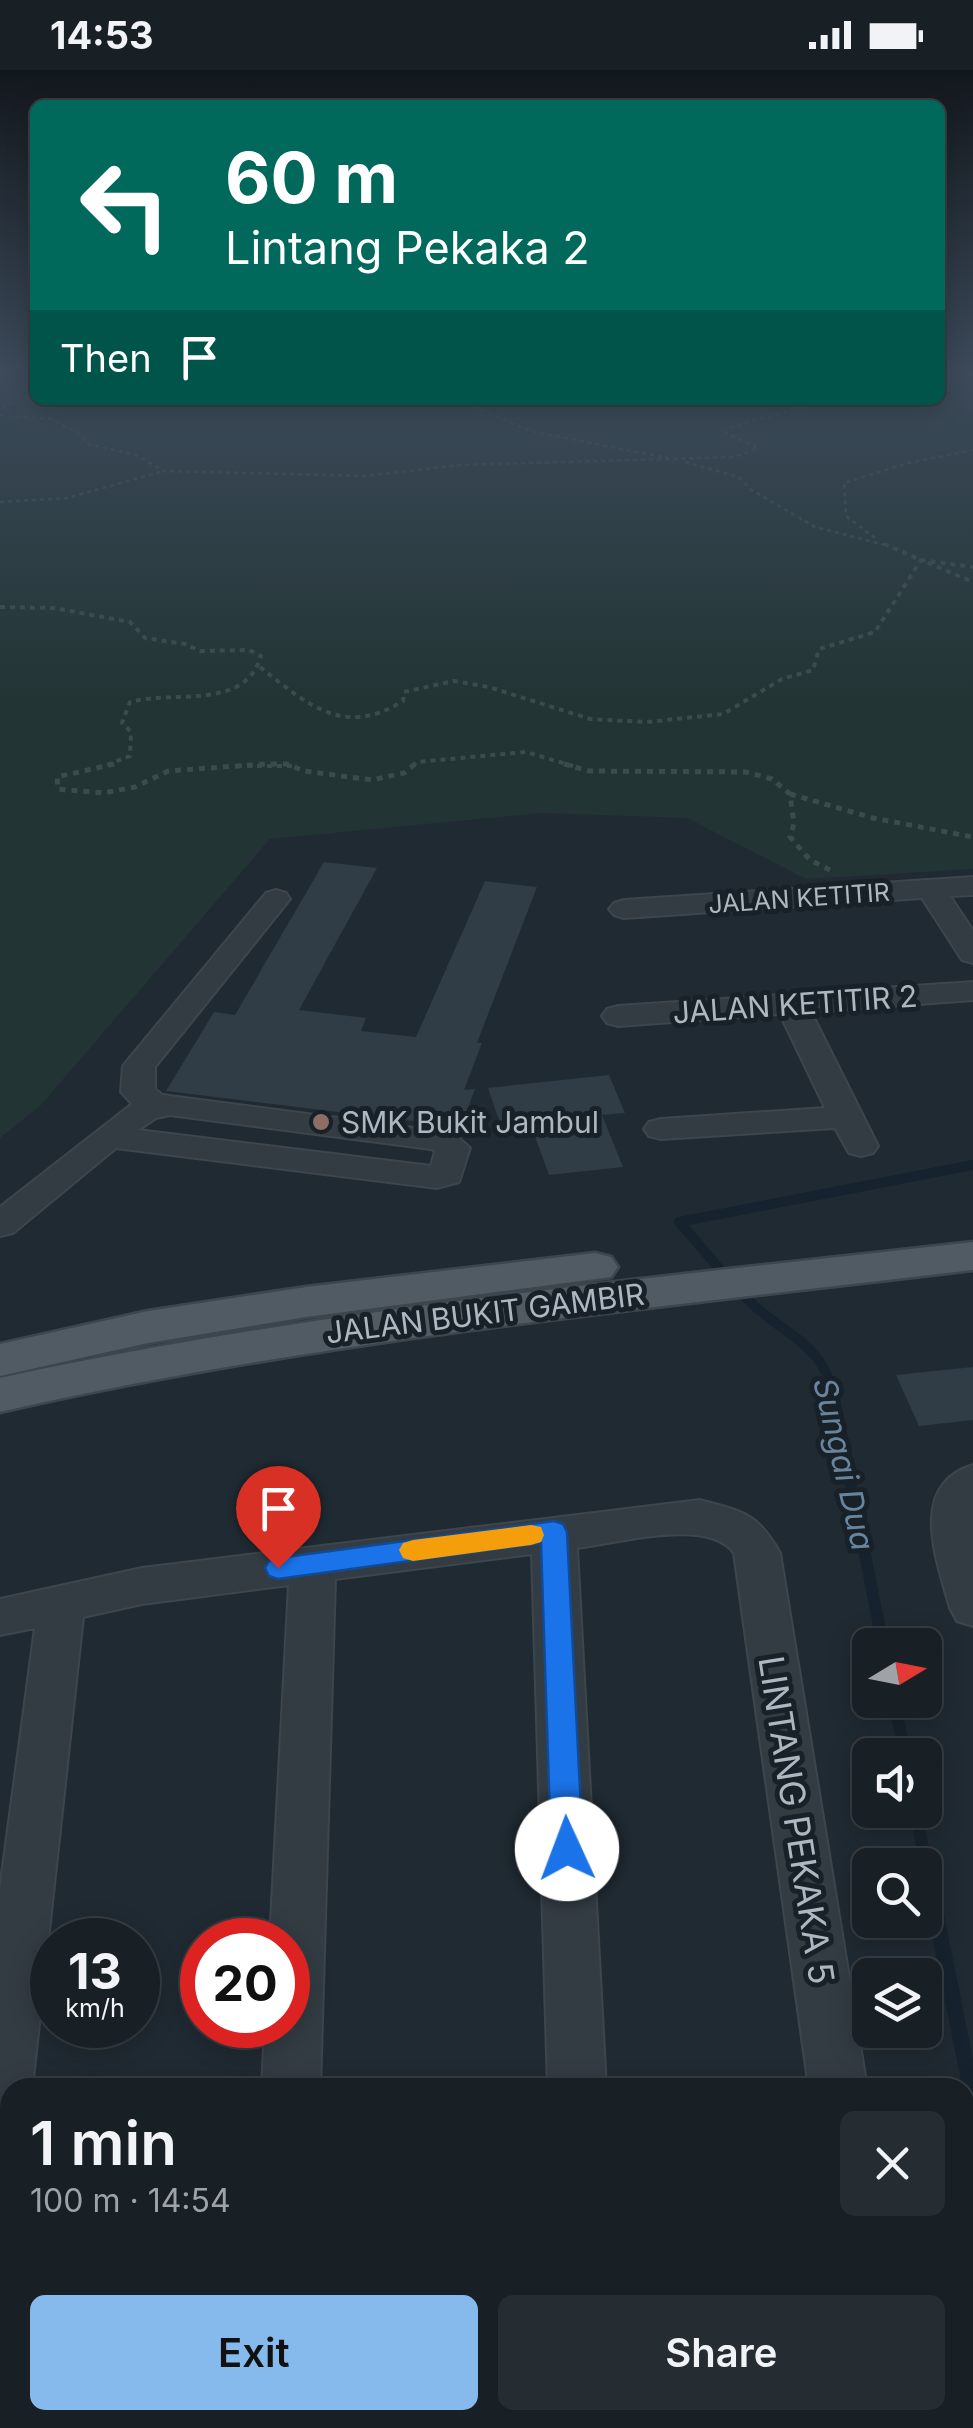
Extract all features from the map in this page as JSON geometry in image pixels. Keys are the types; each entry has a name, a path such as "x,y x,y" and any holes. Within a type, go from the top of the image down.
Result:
{"main road":[{"name":"JALAN BUKIT GAMBIR","path":"773,1263 973,1226"},
{"name":"JALAN BUKIT GAMBIR","path":"0,1360 148,1327 306,1302 773,1263 973,1256"},
{"name":"JALAN BUKIT GAMBIR","path":"0,1394 148,1362 667,1274"}],"street":[{"name":"JALAN KETITIR","path":"624,909 973,886"},
{"path":"931,889 973,954"},
{"path":"110,1136 438,1177 446,1174 453,1148 441,1140 153,1105 138,1092 139,1066 276,900"},
{"name":"JALAN KETITIR 2","path":"618,1016 973,991"},
{"path":"661,1129 853,1131 791,1004"},
{"path":"0,1225 153,1105"},
{"path":"969,1483 954,1500 951,1521 973,1608"},
{"name":"LINTANG PEKAKA 5","path":"554,1532 700,1516 736,1526 750,1538 756,1553 836,2078"},
{"path":"0,1617 142,1586 554,1532 578,2078"},
{"path":"291,2078 313,1564"},
{"path":"4,2078 61,1602"}],"path":[{"path":"0,502 67,498 124,482"},
{"path":"744,482 815,527 880,542 973,582"},
{"path":"847,482 844,483 846,516 880,542"},
{"path":"921,560 973,566"},
{"path":"260,667 312,708 336,717 366,718 388,712 402,701 404,692 454,681 489,686 590,719 648,722 723,714 782,679 813,670 820,648 876,632 921,560"},
{"path":"0,608 54,608 130,622 146,638 185,644 200,651 249,650 261,656 253,678 235,690 190,696 146,694 130,702 122,723 131,732 130,756 123,762 73,769 57,776 58,789 103,793 135,787 168,771 265,764 287,764 304,771 372,780 404,772 417,762 526,752 589,770 746,772 772,779 790,794 874,818 973,838"},
{"path":"790,794 794,824 790,837 810,860 851,879 862,893"}],"shaded area":[{"path":"0,482 973,482 973,869 806,879 687,818 542,813 270,839 41,1105 0,1138"}],"building":[{"path":"324,862 377,868 299,1010 366,1018 361,1031 416,1037 485,881 537,887 477,1043 482,1043 464,1090 475,1089 461,1127 166,1091 214,1012 235,1015"},
{"path":"609,1075 625,1113 602,1115 623,1167 549,1175 530,1123 501,1126 488,1088"},
{"path":"973,1367 973,1420 919,1426 896,1375"}],"waterway":[{"name":"Sungai Dua","path":"835,1402 824,1368 816,1357 747,1299 679,1222 973,1165"},
{"name":"Sungai Dua","path":"834,1399 880,1628"},
{"name":"Sungai Dua","path":"898,1718 902,1738"},
{"name":"Sungai Dua","path":"919,1828 923,1848"},
{"name":"Sungai Dua","path":"940,1938 969,2078"}],"slow traffic":[{"path":"413,1550 531,1535"}],"place":[{"name":"SMK Bukit Jambul","path":"321,1122"}],"route":[{"path":"278,1568 554,1532 567,1849"}]}
